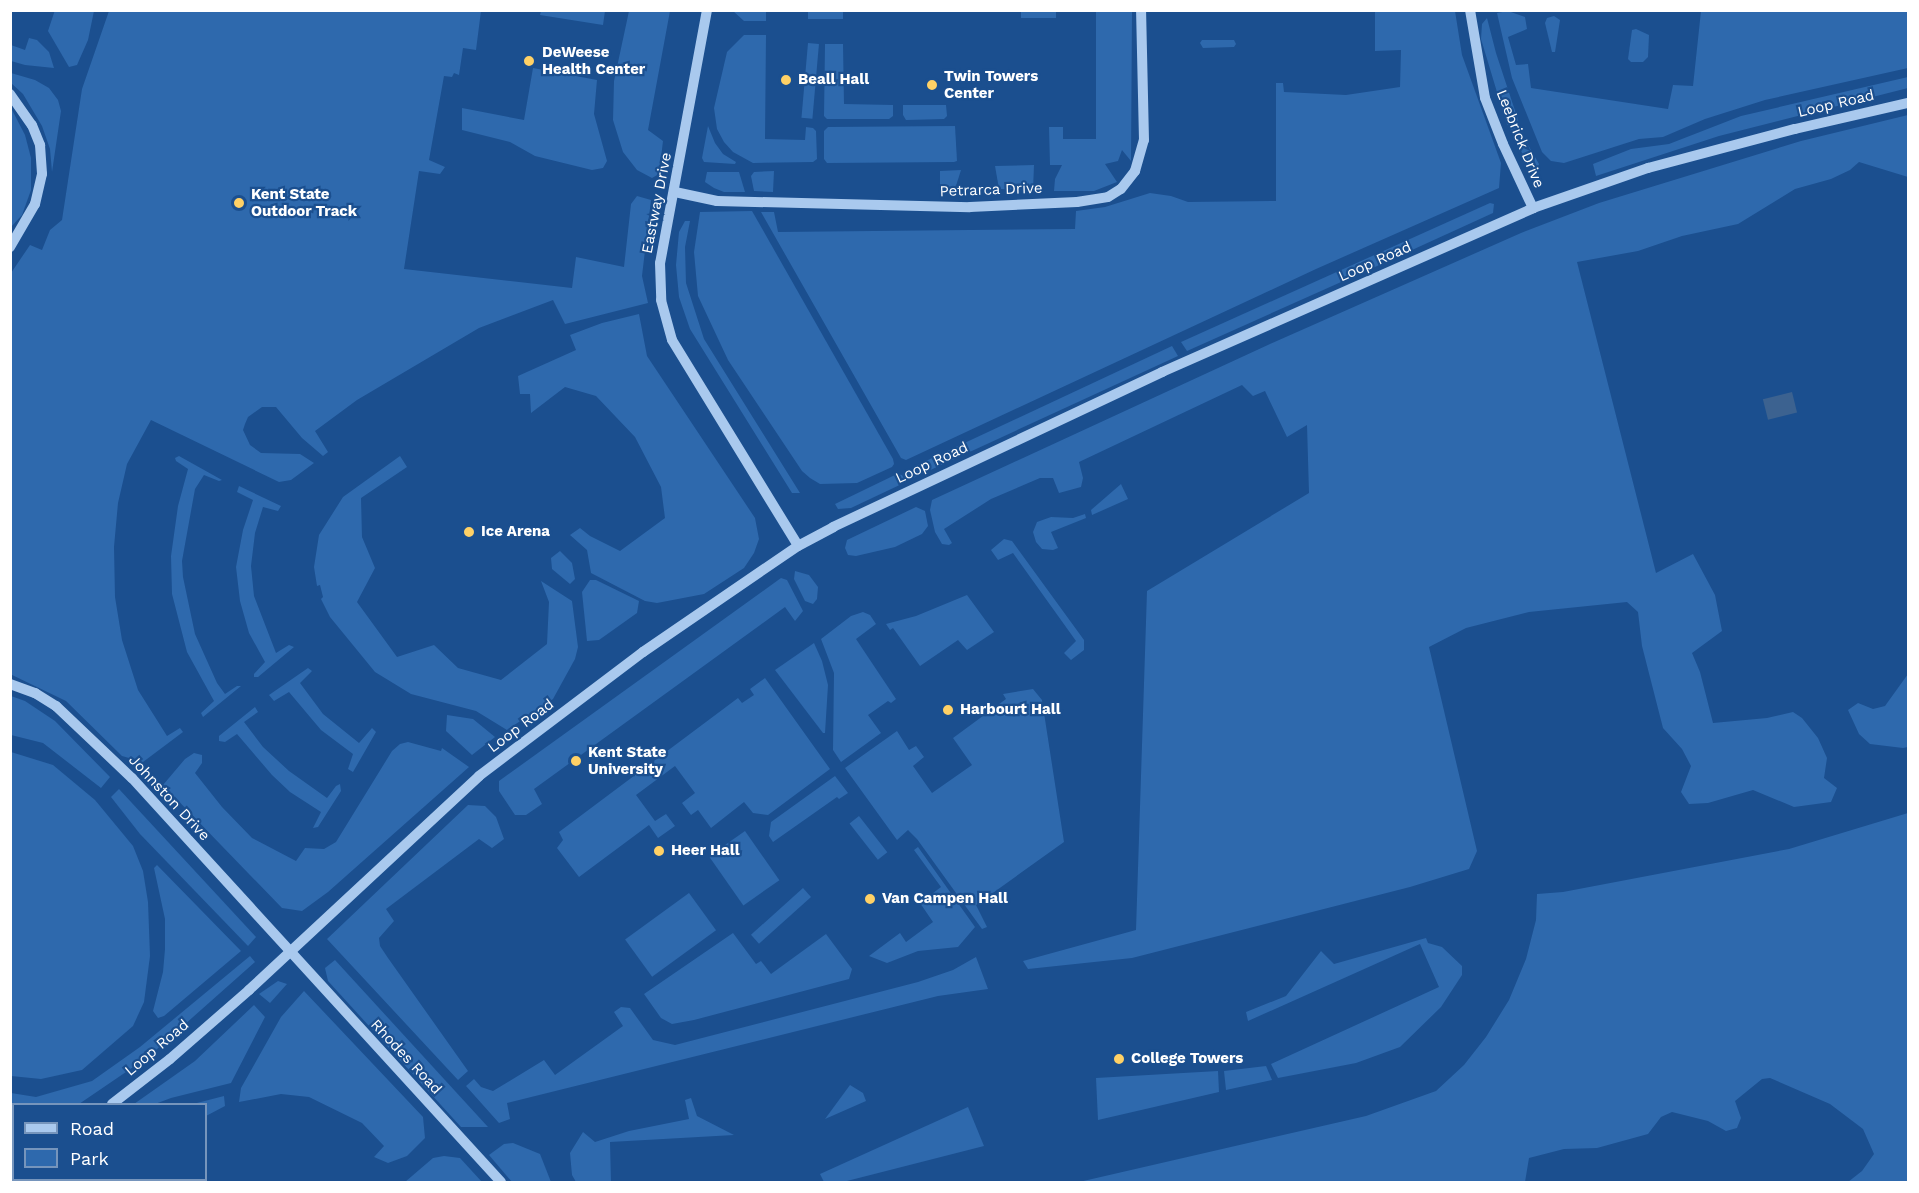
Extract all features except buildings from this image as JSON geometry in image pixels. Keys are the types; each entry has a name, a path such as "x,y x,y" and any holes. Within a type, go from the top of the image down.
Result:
{"street":[{"name":"Eastway Drive","path":"707,10 660,263 661,300 672,340 798,546"},
{"name":"Petrarca Drive","path":"675,192 717,201 970,207 1077,202 1108,197 1121,189 1135,171 1144,140 1141,10"},
{"name":"Leebrick Drive","path":"1470,10 1485,98 1503,144 1533,208"},
{"path":"10,94 32,125 40,145 42,174 35,204 10,247"},
{"name":"Loop Road","path":"113,1103 170,1059 479,776 643,652 798,546 843,522 1162,372 1533,208 1648,168 1795,129 1908,103"},
{"name":"Johnston Drive","path":"10,684 35,693 56,706 85,732 132,778 289,952"},
{"name":"Rhodes Road","path":"289,952 501,1182"}],"green space":[{"path":"55,10 94,11 88,40 77,65 69,67 48,31"},
{"path":"541,10 605,11 603,25 540,15"},
{"path":"109,11 481,11 476,50 463,48 459,75 454,73 452,77 444,76 429,160 445,167 440,174 419,171 404,269 572,288 576,257 624,267 631,204 637,196 651,200 642,276 648,303 565,324 553,300 479,328 357,400 315,431 328,452 323,456 302,438 276,407 262,407 248,417 243,430 250,445 261,453 300,454 314,463 291,480 279,482 151,420 127,464 118,503 114,547 115,597 122,640 138,690 167,736 180,728 183,732 143,762 122,756 66,701 10,674 11,273 30,245 42,250 50,230 62,220 82,89"},
{"path":"629,11 670,11 648,130 663,141 659,174 652,178 637,170 623,152 613,120 614,81"},
{"path":"733,11 766,11 766,21 744,21"},
{"path":"808,11 843,11 843,19 808,19"},
{"path":"1021,11 1056,11 1056,18 1021,18"},
{"path":"1096,11 1132,11 1131,161 1122,150 1118,161 1105,164 1117,182 1094,191 1054,191 1055,179 1062,165 1050,165 1049,127 1063,127 1063,139 1096,139"},
{"path":"1375,11 1455,11 1462,55 1501,163 1499,188 1316,269 906,460 901,458 761,212 774,212 778,232 1075,229 1076,211 1105,207 1150,193 1171,196 1188,202 1276,201 1276,83 1283,83 1284,92 1346,95 1400,87 1401,50 1375,51"},
{"path":"1508,11 1525,17 1527,29 1508,37 1516,65 1528,64 1531,88 1668,109 1673,85 1693,86 1701,11 1908,11 1908,68 1765,100 1705,119 1663,137 1639,139 1564,163 1551,161 1542,152 1512,78 1497,13"},
{"path":"1554,16 1560,20 1555,52 1552,52 1545,23 1547,18"},
{"path":"1487,18 1524,138 1539,164 1536,173 1531,170 1506,122 1481,39 1482,24"},
{"path":"1636,29 1649,35 1648,57 1643,62 1631,62 1628,59 1632,30"},
{"path":"744,35 766,35 765,139 805,140 806,127 813,128 816,131 817,159 813,162 753,163 733,152 724,142 717,129 714,108 727,52"},
{"path":"29,38 37,40 49,52 54,68 11,61 11,45 25,50"},
{"path":"1202,40 1234,40 1236,44 1234,47 1203,48 1200,43"},
{"path":"808,43 819,44 812,119 801,118"},
{"path":"825,44 843,44 844,104 893,105 893,116 889,119 827,119 824,116"},
{"path":"533,68 597,80 594,114 607,161 603,168 592,170 535,156 510,142 462,130 462,108 524,120"},
{"path":"11,73 35,80 49,88 58,100 61,111 52,172 50,149 42,126 23,94 11,83"},
{"path":"1908,77 1908,88 1719,136 1596,176 1593,164 1631,149 1669,144 1741,116"},
{"path":"903,105 946,105 947,116 944,119 906,120 903,115"},
{"path":"11,108 25,135 31,158 31,190 22,215 11,227"},
{"path":"1908,115 1908,177 1859,162 1850,170 1831,179 1795,189 1738,224 1682,236 1638,251 1577,262 1656,573 1693,554 1715,595 1722,631 1692,653 1700,672 1713,723 1767,718 1793,712 1802,718 1818,738 1827,758 1824,778 1837,788 1831,802 1794,807 1753,790 1708,803 1689,804 1681,792 1691,766 1682,749 1663,728 1642,646 1638,612 1627,602 1529,612 1466,628 1429,647 1477,851 1469,869 1410,887 1132,958 1028,969 1023,961 1136,930 1147,591 1309,493 1307,425 1287,437 1265,391 1253,396 1242,385 1079,462 1083,478 1081,487 1059,493 1053,478 1040,478 991,499 944,529 952,543 949,545 942,544 935,532 930,510 932,500 1270,344 1521,233 1599,203 1801,141"},
{"path":"708,126 715,143 723,154 736,162 735,164 704,162 702,158"},
{"path":"955,126 957,161 954,162 827,163 824,159 824,131 828,127"},
{"path":"1034,165 1033,190 999,189 995,166"},
{"path":"961,170 955,189 943,193 940,188 940,171"},
{"path":"774,171 773,192 754,191 751,176 754,172"},
{"path":"707,172 739,172 745,192 724,192 714,188 705,182"},
{"path":"1490,203 1494,204 1493,213 1377,266 1187,351 1181,342"},
{"path":"752,211 893,459 892,467 857,483 820,484 810,478 802,471 728,360 698,296 694,252 700,212"},
{"path":"685,221 690,221 685,247 686,283 704,339 800,493 792,493 690,329 679,297 676,265 679,232"},
{"path":"639,314 647,356 755,518 759,539 754,553 744,568 704,594 657,603 645,601 591,573 587,550 570,535 580,528 590,536 620,551 665,518 661,487 635,437 596,396 565,387 531,413 530,394 520,394 518,376 576,350 570,335 602,323"},
{"path":"1172,346 1178,356 913,478 910,472 913,467"},
{"path":"179,456 222,480 204,475 195,489 182,561 183,577 195,634 217,683 225,694 241,686 203,717 201,713 214,701 187,652 172,594 171,556 178,506 188,469 176,461 175,458"},
{"path":"400,456 407,467 361,498 362,537 375,568 357,602 397,657 434,645 458,668 501,680 547,644 549,602 541,581 572,601 578,647 575,659 553,699 507,730 476,711 411,694 375,672 330,617 321,599 323,597 320,585 317,586 314,567 319,535 343,497"},
{"path":"897,474 902,475 906,482 851,508 838,509 835,504"},
{"path":"1121,484 1128,499 1092,515 1091,510"},
{"path":"239,486 281,506 278,511 263,507 255,533 251,566 254,596 276,653 289,645 294,647 258,677 254,677 254,674 265,662 249,633 240,601 236,567 243,530 253,500 237,492"},
{"path":"916,507 925,511 928,526 922,534 895,547 856,556 848,555 845,548 847,540"},
{"path":"1085,514 1086,518 1051,532 1058,548 1042,549 1036,542 1033,532 1037,522 1051,517 1073,518"},
{"path":"1004,539 1012,541 1084,640 1084,650 1071,660 1064,653 1076,641 1013,553 998,560 991,550"},
{"path":"560,551 572,563 575,579 570,584 552,569 551,558"},
{"path":"795,571 809,575 818,587 817,599 813,604 805,601 794,579"},
{"path":"781,578 787,580 803,611 795,621 785,607 534,789 542,804 526,815 515,815 499,791 499,781"},
{"path":"590,580 596,580 639,601 637,613 599,640 587,641 582,592"},
{"path":"967,595 994,632 967,650 958,640 920,666 893,628 890,630 886,624 916,616"},
{"path":"863,612 870,615 876,624 856,639 896,699 891,703 888,701 868,715 881,733 841,762 833,750 834,673 821,639 851,616"},
{"path":"814,643 822,661 828,685 825,733 775,670"},
{"path":"308,668 312,671 300,683 323,714 359,743 372,728 376,732 353,772 348,769 353,754 321,730 289,692 274,701 269,695"},
{"path":"1908,674 1908,747 1870,744 1859,734 1848,710 1858,703 1873,709 1885,706"},
{"path":"765,678 830,769 768,815 753,813 744,802 711,828 698,810 691,815 682,803 695,793 675,766 636,795 655,821 666,814 675,826 658,838 649,825 579,877 557,848 563,840 559,832 738,698 742,703 754,695 750,689"},
{"path":"1033,689 1042,700 1064,842 976,905 987,927 982,929 917,839 908,830 897,840 845,768 897,731 909,750 916,746 924,757 913,766 932,793 972,765 953,738 1006,699 1003,694"},
{"path":"11,696 25,701 55,721 110,777 101,788 43,743 11,735"},
{"path":"255,707 258,712 244,722 263,747 289,771 327,798 340,784 341,791 318,827 313,828 321,812 290,792 272,775 237,734 225,742 219,741 219,736"},
{"path":"447,715 473,719 495,737 472,755 446,731"},
{"path":"408,742 441,751 442,748 469,767 328,892 302,911 282,908 163,785 185,759 194,753 202,755 202,763 195,773 222,807 252,838 296,861 305,848 324,849 336,842 392,751 400,744"},
{"path":"11,752 53,765 95,800 133,846 143,871 148,902 150,956 144,1002 133,1026 82,1070 41,1079 11,1076"},
{"path":"835,776 848,793 839,799 837,797 773,842 769,836 771,822"},
{"path":"119,789 256,937 248,946 140,834 111,797"},
{"path":"468,805 485,806 496,817 504,839 492,848 479,839 386,909 394,921 379,938 380,946 388,958 468,1071 458,1080 327,939"},
{"path":"1908,813 1908,1182 1848,1182 1862,1171 1874,1154 1863,1129 1830,1104 1770,1078 1762,1079 1735,1101 1741,1118 1737,1128 1726,1131 1708,1121 1672,1112 1661,1117 1648,1134 1597,1148 1564,1149 1529,1158 1525,1182 1079,1182 1366,1116 1436,1091 1464,1065 1486,1037 1509,1000 1526,959 1536,920 1537,894 1563,892 1789,849"},
{"path":"859,816 887,852 878,860 850,823"},
{"path":"745,831 779,880 743,905 709,856"},
{"path":"918,847 975,927 958,947 918,951 887,963 869,956 900,933 906,942 933,922 920,903 941,887 914,850"},
{"path":"157,865 241,951 164,1016 158,1018 153,1011 163,972 165,919 154,868"},
{"path":"803,888 811,897 759,944 751,935"},
{"path":"689,893 716,930 652,977 625,939"},
{"path":"733,933 756,964 761,961 771,974 826,934 852,969 849,979 694,1020 672,1024 661,1018 644,994"},
{"path":"1426,938 1428,943 1442,947 1462,966 1462,975 1441,1007 1400,1047 1356,1063 1278,1078 1271,1064 1439,987 1420,944 1248,1021 1246,1012 1286,996 1321,951 1334,964"},
{"path":"250,956 255,962 148,1057 80,1103 12,1103 11,1140 11,1093 36,1097 92,1081 140,1047"},
{"path":"976,957 988,989 938,996 507,1103 510,1119 499,1123 466,1086 474,1079 481,1087 493,1091 544,1060 555,1075 623,1026 614,1012 621,1007 630,1008 653,1040 675,1045 918,982 953,970"},
{"path":"335,960 488,1127 461,1127 328,981 325,968"},
{"path":"278,981 287,984 270,1003 259,994"},
{"path":"304,991 423,1117 425,1138 407,1156 388,1163 374,1157 384,1146 362,1123 309,1097 281,1094 239,1102 241,1088 281,1017"},
{"path":"254,1005 265,1017 231,1083 158,1103 135,1103 195,1061"},
{"path":"1266,1066 1272,1080 1226,1090 1224,1071"},
{"path":"1218,1071 1219,1092 1098,1120 1096,1078"},
{"path":"850,1085 863,1093 866,1101 825,1119"},
{"path":"224,1096 225,1106 207,1115 207,1103 197,1103"},
{"path":"691,1098 697,1116 734,1135 610,1142 611,1182 576,1182 572,1175 570,1153 583,1132 595,1142 629,1131 689,1119 685,1100"},
{"path":"968,1107 984,1146 843,1182 824,1182 820,1174"},
{"path":"513,1143 540,1154 551,1182 512,1182 489,1155 504,1144"},
{"path":"444,1156 460,1158 482,1182 405,1182 433,1158"},
{"path":"42,1181 123,1181 123,1182"}],"shaded area":[{"path":"1792,392 1797,412 1768,420 1763,399"}],"place":[{"name":"DeWeese Health Center","path":"529,61"},
{"name":"Beall Hall","path":"786,80"},
{"name":"Twin Towers Center","path":"932,85"},
{"name":"Kent State Outdoor Track","path":"239,203"},
{"name":"Ice Arena","path":"469,532"},
{"name":"Harbourt Hall","path":"948,710"},
{"name":"Kent State University","path":"576,761"},
{"name":"Heer Hall","path":"659,851"},
{"name":"Van Campen Hall","path":"870,899"},
{"name":"College Towers","path":"1119,1059"}]}
